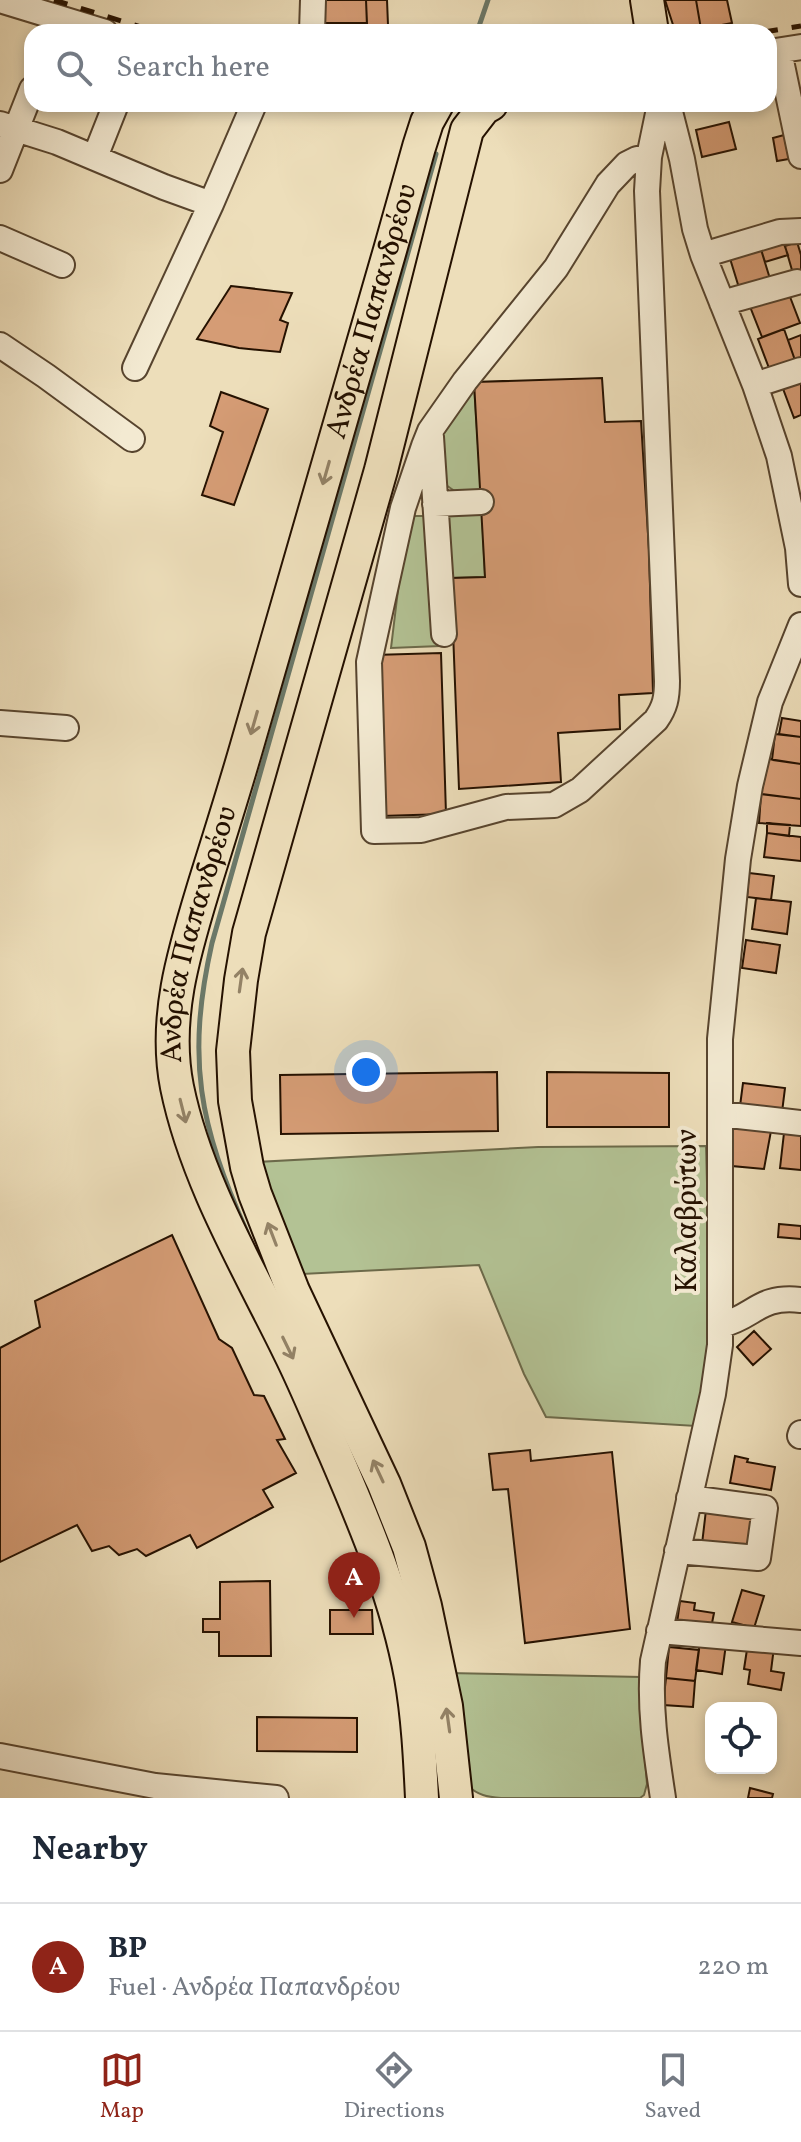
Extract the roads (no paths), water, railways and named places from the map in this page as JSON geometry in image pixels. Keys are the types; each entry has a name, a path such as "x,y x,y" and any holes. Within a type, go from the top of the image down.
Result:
{"main road":[{"path":"647,0 651,24"},
{"name":"Ανδρέα Παπανδρέου","path":"422,1798 414,1696 391,1597 359,1511 295,1363 199,1163 181,1107 172,1040 184,953 239,776 419,147 433,112"},
{"name":"Ανδρέα Παπανδρέου","path":"456,1798 446,1706 409,1547 384,1484 293,1291 255,1194 238,1119 233,1051 249,933 381,470 467,130 477,112"},
{"path":"419,147 426,138 443,134 456,147 460,160"}],"street":[{"path":"0,0 53,24"},
{"path":"312,24 313,0"},
{"path":"783,50 801,156"},
{"path":"0,170 8,127 24,102"},
{"path":"95,157 113,112"},
{"path":"135,368 251,112"},
{"path":"649,157 627,164 608,184 556,268 465,381 430,431 408,491 369,662 374,831 421,830 506,807 554,805 580,790 656,720 664,708 667,681 647,178 658,112"},
{"path":"670,112 703,255 755,385 779,456 799,549 801,584"},
{"path":"8,127 95,157 211,204"},
{"path":"703,255 780,232 801,231"},
{"path":"0,238 62,265"},
{"path":"722,303 797,282"},
{"path":"0,345 132,439"},
{"path":"755,385 801,370"},
{"path":"430,431 444,634"},
{"path":"435,504 481,502"},
{"name":"Καλαβρύτων","path":"663,1798 653,1729 653,1661 713,1394 720,1345 720,1039 738,859 759,742 770,702 798,641"},
{"path":"0,723 66,728"},
{"path":"720,1114 801,1123"},
{"path":"721,1325 766,1302 801,1300"},
{"path":"677,1551 758,1558 765,1508 689,1498"},
{"path":"659,1631 801,1643"},
{"path":"0,1756 155,1786 276,1798"}],"waterway":[{"path":"480,24 488,0"},
{"path":"247,1232 218,1158 202,1091 199,1057 204,984 212,943 436,154"}],"railway":[{"path":"54,0 131,24"},
{"path":"777,30 801,26"}],"place":[{"name":"BP","path":"354,1618"}]}
